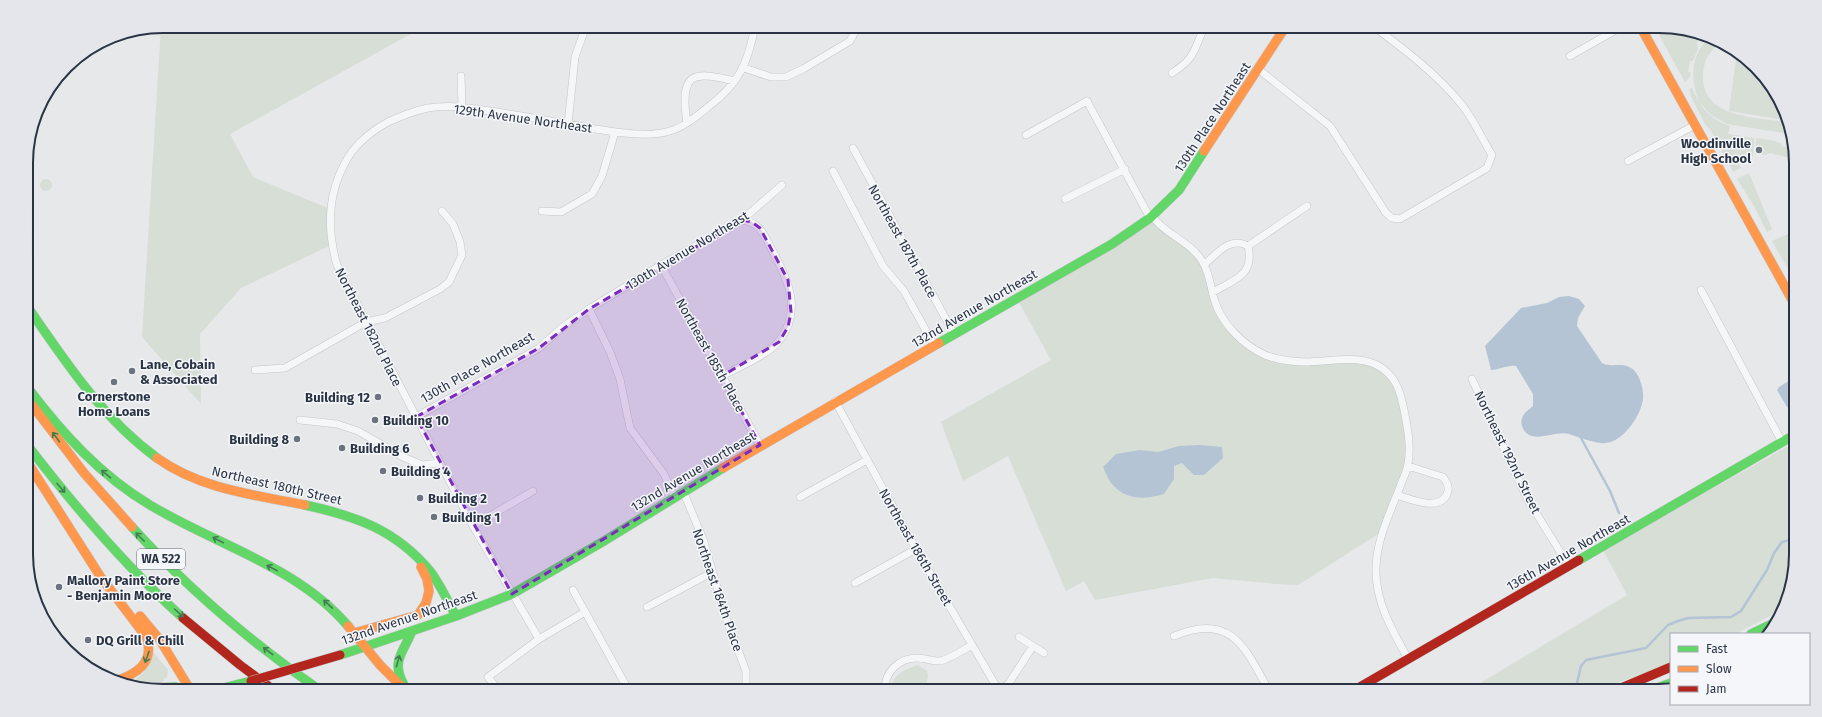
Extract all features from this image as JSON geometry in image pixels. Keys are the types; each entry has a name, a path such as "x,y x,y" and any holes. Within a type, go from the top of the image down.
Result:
{"main road":[{"name":"130th Place Northeast","path":"1151,217 1168,202 1187,179 1281,33"},
{"path":"1644,33 1789,294"},
{"name":"132nd Avenue Northeast","path":"238,684 340,655 456,616 512,594 760,445 1112,244 1151,217"},
{"name":"Northeast 180th Street","path":"33,315 76,377 107,416 139,445 175,470 213,486 328,509 353,516 388,533 410,550 433,575 449,600 456,616"},
{"path":"33,394 70,439 120,486 150,505 304,585 330,605 364,647 400,684"},
{"name":"WA 522","path":"33,406 100,494 178,576 229,622 312,684"},
{"name":"136th Avenue Northeast","path":"1365,684 1789,438"},
{"name":"WA 522","path":"33,453 45,470 137,575 197,630 265,684"},
{"path":"33,471 88,554 100,576 143,631 149,642 148,657 142,668 125,678"},
{"path":"354,633 418,615 425,607 429,598 429,585 410,550"},
{"path":"88,554 158,637 187,684"},
{"path":"1753,633 1767,626"},
{"path":"403,684 397,675 396,667 412,631"},
{"path":"1631,684 1670,668"}],"street":[{"path":"568,124 575,57 584,33"},
{"name":"129th Avenue Northeast","path":"330,225 334,188 347,158 360,142 378,128 402,115 428,108 462,107 614,132 655,134 671,131 687,123 720,99 744,68 753,33"},
{"path":"744,68 771,77 786,77 803,69 850,41 854,33"},
{"path":"1172,74 1187,64 1194,54 1202,33"},
{"path":"1258,69 1330,126 1386,213 1392,218 1400,219 1488,168 1492,155 1463,107 1443,83 1419,61 1383,33"},
{"path":"1570,56 1611,33"},
{"path":"687,123 684,104 685,92 692,78 703,74 734,81"},
{"path":"461,76 462,107"},
{"path":"1026,135 1087,101 1151,217 1168,233 1188,245 1205,264 1220,314 1231,329 1243,341 1266,355 1286,360 1308,362 1345,358 1363,359 1380,367 1389,374 1396,383 1403,404 1410,451 1408,466 1383,531 1378,551 1376,572 1378,592 1382,609 1408,659"},
{"path":"1628,162 1695,125"},
{"path":"542,211 561,212 592,194 602,176 614,132"},
{"name":"Northeast 187th Place","path":"853,148 954,334"},
{"path":"1066,199 1125,169"},
{"path":"833,171 883,266 904,291 934,345"},
{"name":"130th Avenue Northeast","path":"589,309 661,265 742,220 782,185"},
{"path":"1248,246 1307,206"},
{"path":"255,370 285,368 366,322 385,318 449,282 462,255 460,242 453,224 442,211"},
{"path":"722,376 766,352 779,342 788,327 791,312 791,296 785,272 760,228 752,222 742,220"},
{"name":"Northeast 182nd Place","path":"330,225 331,245 338,265 366,322 473,526 539,639"},
{"path":"1205,264 1230,244 1243,243 1248,246"},
{"path":"1213,292 1246,271 1250,264 1248,246"},
{"name":"Northeast 185th Place","path":"661,265 760,445"},
{"path":"1701,290 1782,442"},
{"path":"589,309 610,352 617,372 630,428 664,474 674,496"},
{"name":"130th Place Northeast","path":"416,417 538,348 564,326 589,309"},
{"name":"Northeast 192nd Street","path":"1472,379 1528,500 1569,566"},
{"name":"Northeast 186th Street","path":"835,402 916,549 996,684"},
{"path":"300,420 337,424 358,431 403,457 422,465 440,463"},
{"path":"800,497 867,460"},
{"path":"1397,495 1429,503 1436,503 1443,500 1448,492 1446,481 1443,477 1408,466"},
{"path":"473,526 533,491"},
{"name":"Northeast 184th Place","path":"683,491 703,539 711,573 746,671 746,684"},
{"path":"855,583 916,549"},
{"path":"647,607 711,573"},
{"path":"573,590 625,684"},
{"path":"494,684 488,677 539,639 585,612"},
{"path":"1174,636 1198,628 1210,628 1232,636 1248,653 1265,684"},
{"path":"1019,637 1044,653"},
{"path":"884,684 887,674 896,665 908,659 917,658 940,661 972,645"},
{"path":"1008,684 1032,646"}],"highlighted area":[{"path":"742,220 752,222 760,228 788,280 791,312 788,327 779,342 722,376 760,445 512,594 416,417 539,348 589,309"}],"shaded area":[{"path":"161,33 412,33 230,134 253,177 330,209 331,245 241,288 200,334 201,404 142,337"},
{"path":"1658,33 1676,34 1699,39 1697,42 1698,49 1693,61 1690,61 1688,72 1690,72 1691,76 1685,82"},
{"path":"1705,42 1716,46 1708,56 1703,73 1704,88 1710,99 1719,107 1731,112 1759,119 1782,122 1785,130 1786,133 1727,124 1711,115 1700,103 1705,111 1712,117 1730,126 1728,134 1754,138 1753,156 1737,160 1741,168 1733,172 1712,132 1705,124 1692,99 1689,89 1692,88 1699,102 1693,76 1695,59"},
{"path":"1736,59 1751,71 1762,84 1772,98 1781,120 1729,111"},
{"path":"1756,138 1775,141 1782,144 1781,146 1788,147 1789,157 1770,153 1763,155 1761,152 1755,154"},
{"path":"1749,173 1772,229 1767,232 1754,206 1737,179"},
{"path":"48,179 51,180 51,190 44,191 41,190 40,183 41,180"},
{"path":"1150,218 1198,254 1220,314 1254,349 1287,360 1345,358 1380,367 1396,383 1410,451 1383,531 1298,585 1213,578 1095,600 1084,581 1066,591 1008,456 963,481 941,422 1051,360 1017,299"},
{"path":"1789,234 1789,271 1772,241"},
{"path":"1789,446 1789,562 1782,596 1774,614 1737,633 1670,633 1670,663 1615,684 1479,684 1627,595 1603,550"},
{"path":"154,653 168,670 167,677 163,682 137,681 136,679 144,672"},
{"path":"918,665 927,671 928,677 926,684 892,684 899,674"}],"water":[{"path":"1569,296 1579,299 1585,306 1578,318 1577,326 1602,363 1628,366 1634,370 1639,377 1642,386 1642,405 1635,420 1623,435 1609,443 1601,443 1563,433 1536,437 1530,436 1525,432 1521,422 1524,414 1533,406 1533,394 1516,366 1491,370 1485,346 1521,308 1547,303 1559,297"},
{"path":"1789,381 1789,408 1787,407 1777,390"},
{"path":"1200,445 1222,447 1223,458 1204,475 1194,475 1182,463 1174,466 1174,479 1164,494 1158,496 1138,498 1119,491 1109,480 1103,467 1116,454 1140,450 1158,452 1179,446"}],"waterway":[{"path":"1581,438 1610,491 1619,513"},
{"path":"1577,683 1581,666 1586,660 1646,648 1668,625 1678,621 1688,618 1731,617 1741,611 1767,570 1774,553 1782,542 1789,540"}],"traffic: fast":[{"path":"939,343 1112,244 1150,218 1179,190 1204,151"},
{"path":"33,314 70,368 102,407 137,442 157,458"},
{"path":"33,395 83,452 115,481 150,505 175,519 255,558 305,587 328,605 348,626"},
{"path":"1579,560 1789,438"},
{"path":"33,452 101,535 141,578 183,618"},
{"path":"364,647 456,616 512,594 604,541 723,468"},
{"path":"305,505 324,509 358,520 389,535 403,545 417,557 434,576 456,616"},
{"path":"132,527 153,550 198,593 270,654 311,684"},
{"path":"1753,633 1767,626"},
{"path":"403,683 398,668 398,662 402,650 412,631"},
{"path":"340,655 364,647"},
{"path":"239,684 251,681"}],"traffic: slow":[{"path":"1204,151 1281,33"},
{"path":"1644,33 1789,294"},
{"path":"723,468 939,343"},
{"path":"33,406 84,473 132,527"},
{"path":"157,458 174,469 210,484 248,494 305,505"},
{"path":"33,471 100,576 147,638 149,647 146,661 137,671 123,678"},
{"path":"354,633 418,615 426,603 429,591 427,579 421,567"},
{"path":"140,616 160,640 187,684"},
{"path":"348,626 380,665 399,684"}],"traffic: jam":[{"path":"1365,684 1579,560"},
{"path":"183,618 266,684"},
{"path":"251,681 340,655"},
{"path":"1631,684 1670,667"}],"place":[{"name":"Woodinville High School","path":"1759,150"},
{"name":"Lane, Cobain & Associated","path":"132,371"},
{"name":"Cornerstone Home Loans","path":"114,382"},
{"name":"Building 12","path":"378,397"},
{"name":"Building 10","path":"375,420"},
{"name":"Building 8","path":"297,439"},
{"name":"Building 6","path":"342,448"},
{"name":"Building 4","path":"383,471"},
{"name":"Building 2","path":"420,498"},
{"name":"Building 1","path":"434,517"},
{"name":"Mallory Paint Store - Benjamin Moore","path":"59,587"},
{"name":"DQ Grill & Chill","path":"88,640"}]}
